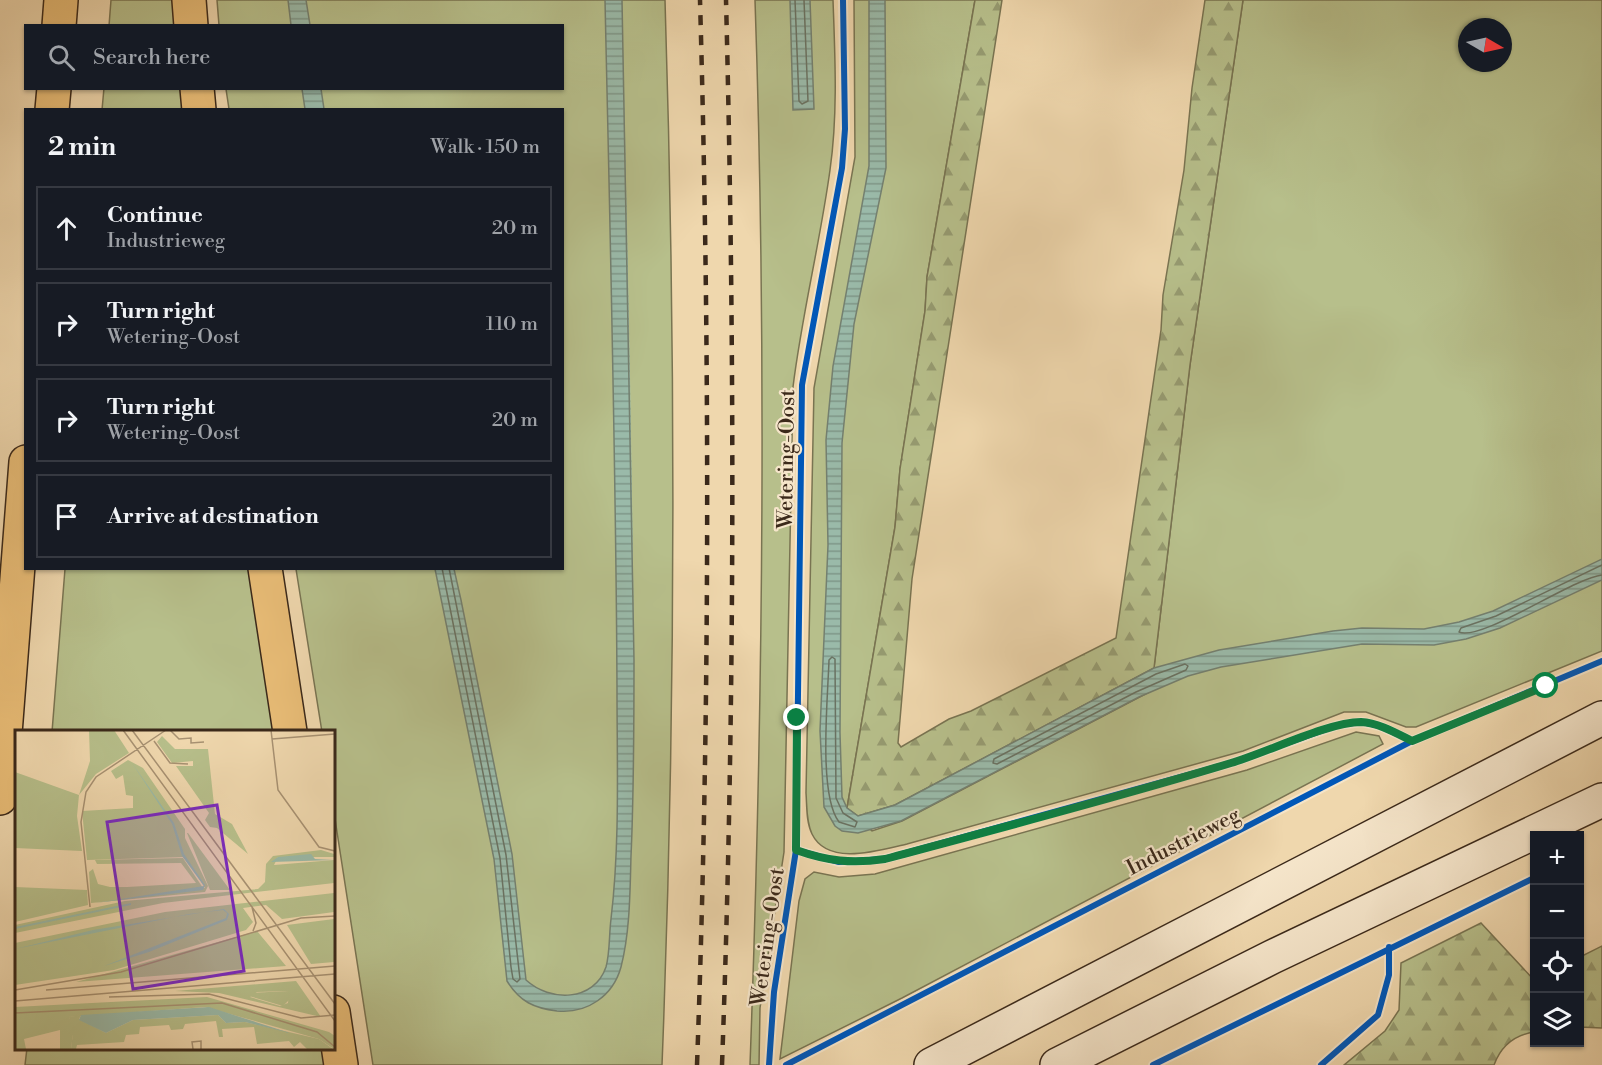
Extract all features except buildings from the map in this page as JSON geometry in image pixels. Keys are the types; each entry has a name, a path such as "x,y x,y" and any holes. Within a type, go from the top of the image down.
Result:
{"highway":[{"path":"58,24 60,0"},
{"path":"189,0 191,24"},
{"path":"52,108 54,90"},
{"path":"197,90 199,108"},
{"path":"0,798 24,488"},
{"path":"265,570 290,730"},
{"path":"334,1019 341,1065"}],"main road":[{"path":"931,1065 1602,718"},
{"path":"1057,1065 1272,957 1602,800"}],"green space":[{"path":"111,0 178,0 181,24 109,24"},
{"path":"217,0 665,0 673,399 673,532 670,799 662,1065 373,1065 334,812 334,730 322,730 296,570 564,570 564,108 229,108 226,90 564,90 564,24 219,24"},
{"path":"755,0 833,0 835,85 833,149 793,387 784,852 760,1008 759,1065 750,1065 758,799 762,532 761,266"},
{"path":"854,0 975,0 927,277 925,311 900,469 895,527 847,808 872,831 902,821 1161,686 1154,668 1190,365 1243,0 1602,0 1602,651 1416,727 1406,727 1366,712 1344,712 1243,751 907,844 855,854 830,850 820,844 812,834 807,814 806,793 814,388 855,157"},
{"path":"975,0 1002,0 912,579 898,743 901,747 949,719 971,711 1116,638 1161,330 1163,295 1184,170 1192,88 1205,0 1243,0 1190,365 1154,668 895,805 858,816 847,808 895,527 900,469 925,311 927,277"},
{"path":"104,90 189,90 192,108 102,108"},
{"path":"65,570 258,570 282,730 52,730"},
{"path":"1356,732 1379,736 1383,744 902,998 780,1059 799,901 805,879 814,872 839,877 875,874 1247,770"},
{"path":"1481,923 1530,976 1530,1033 1510,1042 1494,1065 1344,1065 1385,1031 1399,1010 1401,963"},
{"path":"1602,946 1602,1028 1584,1027 1584,955"},
{"path":"27,1050 327,1050 330,1065 25,1065"}],"water":[{"path":"288,0 306,0 310,24 291,24"},
{"path":"605,0 622,0 634,660 630,898 624,954 612,987 588,1006 557,1011 528,1003 507,981 494,859 435,570 454,570 461,600 512,854 526,980 547,992 559,995 582,992 592,987 600,979 606,967 617,833 612,345"},
{"path":"790,0 810,0 814,109 793,110"},
{"path":"869,0 885,0 886,168 854,324 842,443 840,733 842,797 847,808 858,816 895,805 1154,668 1219,650 1333,631 1362,628 1424,629 1459,622 1493,611 1602,559 1602,580 1500,628 1466,639 1434,645 1362,644 1221,667 1188,676 1139,697 901,821 858,833 842,831 835,826 824,807 820,731 828,545 826,440 833,366 869,166"},
{"path":"302,90 321,90 324,108 305,108"}],"railway":[{"path":"697,1065 704,799 707,532 706,266 700,0"},
{"path":"722,1065 729,799 732,532 731,266 726,0"}],"cycle path":[{"name":"Wetering-Oost","path":"769,1065 774,992 796,850 802,385 842,168 845,129 843,0"},
{"name":"Industrieweg","path":"786,1065 1412,741 1602,661"},
{"path":"796,850 839,862 884,859 1231,763 1338,725 1362,722 1380,726 1412,741"},
{"path":"1153,1065 1530,880"},
{"path":"1321,1065 1378,1015 1389,975 1389,947"}],"route":[{"path":"797,718 796,850 820,859 863,862 885,859 1114,798 1269,751 1338,725 1362,722 1380,726 1412,741 1546,686"}]}
